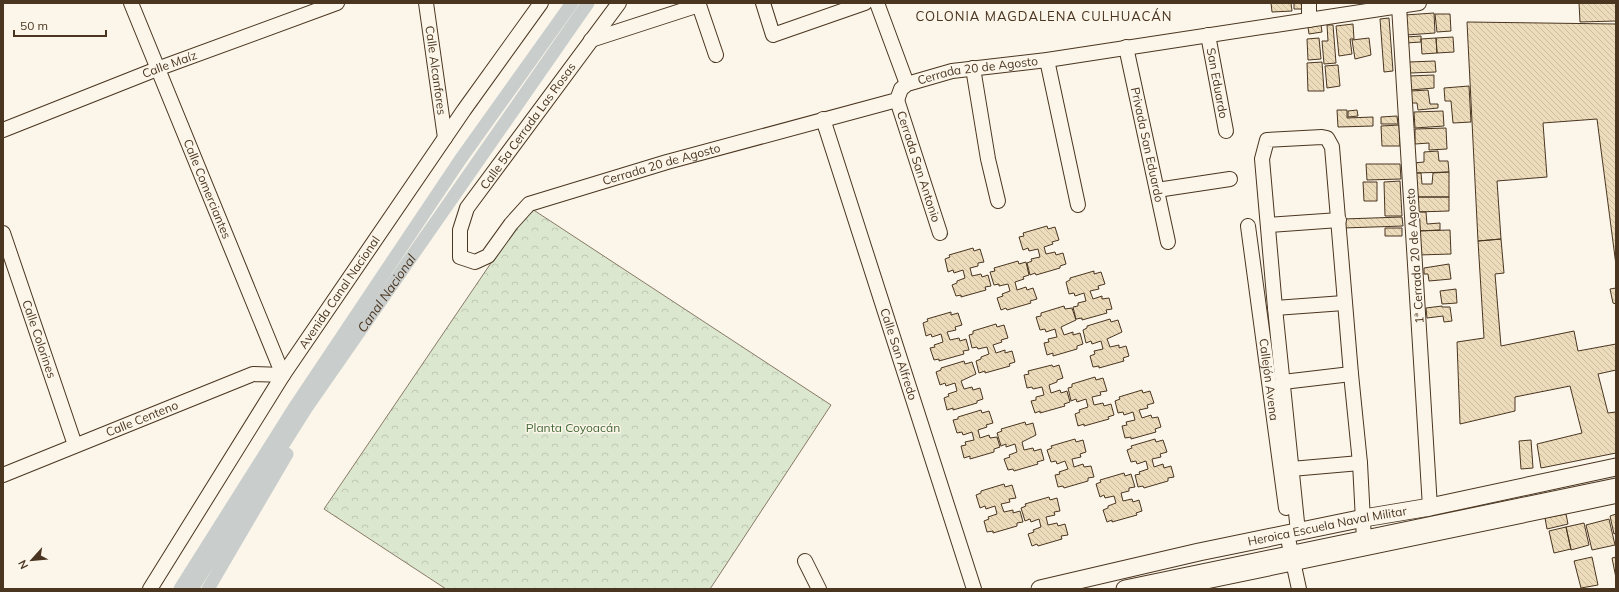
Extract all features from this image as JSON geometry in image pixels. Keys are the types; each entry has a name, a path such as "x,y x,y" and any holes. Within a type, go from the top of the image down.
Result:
{"main road":[{"name":"Heroica Escuela Naval Militar","path":"1040,589 1199,552 1364,518 1430,507 1616,467"},
{"name":"Heroica Escuela Naval Militar","path":"1125,589 1293,559 1364,540 1616,487"}],"street":[{"name":"Calle Comerciantes","path":"131,3 283,376"},
{"name":"Calle Maíz","path":"3,130 157,69 337,3"},
{"name":"Calle Alcanfores","path":"426,3 445,138"},
{"name":"Avenida Canal Nacional","path":"150,589 283,376 445,138 540,3"},
{"name":"Calle 5a Cerrada Las Rosas","path":"460,257 460,230 467,208 619,3"},
{"path":"763,3 773,35 865,3"},
{"path":"877,3 907,84"},
{"path":"1309,3 1309,20"},
{"name":"Cerrada 20 de Agosto","path":"460,257 476,262 488,256 511,224 529,204 667,162 897,100 901,90 907,84 939,74 973,68 1047,60 1419,3"},
{"path":"591,40 703,4 716,55"},
{"name":"1ª Cerrada 20 de Agosto","path":"1399,6 1430,507"},
{"name":"San Eduardo","path":"1208,35 1226,131"},
{"name":"Privada San Eduardo","path":"1126,47 1168,242"},
{"path":"1047,60 1078,205"},
{"path":"973,68 988,159 998,201"},
{"name":"Cerrada San Antonio","path":"897,100 940,233"},
{"name":"Calle San Alfredo","path":"823,119 974,589"},
{"path":"1299,589 1293,559 1291,469 1262,159 1267,140 1322,137 1330,142 1339,220 1344,303 1360,463 1364,540"},
{"path":"1157,190 1230,179"},
{"path":"1268,226 1339,220"},
{"name":"Callejón Avena","path":"1248,226 1292,533"},
{"name":"Calle Colorines","path":"3,234 75,445"},
{"path":"1275,308 1344,303"},
{"name":"Calle Centeno","path":"3,475 253,374 283,376"},
{"path":"1283,382 1351,374"},
{"path":"1291,469 1360,463"},
{"name":"Heroica Escuela Naval Militar","path":"1170,589 1293,559 1616,496"},
{"path":"805,561 819,589"}],"green space":[{"name":"Planta Coyoacán","path":"529,207 831,405 710,589 446,589 324,509"}],"building":[{"path":"1271,3 1291,3 1292,11 1272,12"},
{"path":"1294,3 1301,3 1302,9 1294,9"},
{"path":"1579,3 1616,3 1616,21 1580,22"},
{"path":"1434,13 1435,33 1406,35 1405,15"},
{"path":"1435,14 1450,14 1451,31 1437,32"},
{"path":"1389,18 1393,71 1384,72 1380,19"},
{"path":"1467,22 1616,24 1616,265 1597,119 1543,123 1547,177 1497,181 1501,239 1478,241"},
{"path":"1353,24 1354,39 1350,39 1352,54 1339,56 1336,26"},
{"path":"1321,25 1322,32 1309,34 1308,27"},
{"path":"1327,25 1333,25 1336,63 1324,64 1322,41 1328,41"},
{"path":"1421,36 1421,42 1406,43 1406,37"},
{"path":"1453,37 1454,52 1437,53 1436,38"},
{"path":"1319,38 1321,59 1308,60 1307,39"},
{"path":"1369,38 1371,55 1355,59 1352,40"},
{"path":"1436,38 1437,53 1422,54 1421,39"},
{"path":"1435,61 1436,72 1410,73 1409,62"},
{"path":"1322,62 1324,91 1308,91 1307,63"},
{"path":"1338,65 1340,86 1327,88 1325,66"},
{"path":"1434,75 1434,88 1410,90 1409,76"},
{"path":"1469,86 1471,122 1453,123 1451,101 1445,101 1444,88"},
{"path":"1428,90 1430,104 1438,104 1438,108 1418,110 1417,103 1411,103 1411,91"},
{"path":"1337,110 1347,110 1347,118 1373,117 1373,126 1338,127"},
{"path":"1357,110 1358,116 1348,117 1348,111"},
{"path":"1443,111 1444,126 1415,128 1414,112"},
{"path":"1397,116 1398,124 1381,124 1381,117"},
{"path":"1399,125 1400,146 1382,146 1381,126"},
{"path":"1446,128 1447,149 1429,150 1429,143 1415,144 1415,129"},
{"path":"1438,151 1439,161 1448,161 1449,172 1415,173 1414,163 1424,162 1424,152"},
{"path":"1366,164 1400,164 1401,179 1367,180"},
{"path":"1449,172 1449,197 1415,197 1415,173 1421,173 1422,184 1432,184 1433,173"},
{"path":"1400,181 1402,216 1385,216 1384,182"},
{"path":"1363,182 1377,182 1377,201 1364,201"},
{"path":"1415,197 1449,197 1449,211 1416,212"},
{"path":"1416,212 1426,212 1427,224 1440,223 1440,230 1417,231"},
{"path":"1402,217 1403,226 1343,228 1343,219"},
{"path":"1047,226 1048,229 1055,227 1059,240 1044,247 1046,254 1055,252 1056,255 1063,253 1066,264 1060,266 1060,268 1036,275 1035,273 1030,275 1027,263 1032,261 1031,259 1040,257 1038,249 1029,251 1028,248 1023,250 1019,237 1024,236 1023,233"},
{"path":"1385,228 1402,228 1402,236 1385,236"},
{"path":"1450,230 1451,254 1418,255 1417,231"},
{"path":"1501,239 1504,273 1495,274 1501,346 1574,331 1578,351 1616,344 1616,370 1598,374 1608,413 1616,412 1616,453 1541,468 1537,444 1582,433 1570,386 1515,397 1515,411 1460,424 1457,342 1484,338 1478,241"},
{"path":"973,248 974,251 980,249 984,262 978,263 978,266 970,268 972,276 981,274 982,277 988,275 991,286 985,287 986,290 961,297 961,295 956,296 952,285 965,278 963,270 954,273 953,270 948,272 945,259 950,257 949,255"},
{"path":"1018,261 1019,264 1026,262 1029,275 1023,277 1024,279 1015,282 1017,290 1026,287 1027,290 1033,288 1037,299 1030,301 1031,303 1007,310 1006,308 1001,310 997,298 1010,291 1008,284 999,286 999,284 994,285 990,272 995,271 994,268"},
{"path":"1449,264 1451,279 1429,281 1428,274 1424,274 1424,268"},
{"path":"1094,271 1094,274 1101,272 1105,284 1098,286 1099,289 1090,291 1093,299 1102,296 1102,299 1109,298 1112,309 1106,310 1107,313 1082,320 1082,318 1076,319 1073,307 1078,306 1078,303 1086,301 1084,293 1075,296 1074,293 1069,294 1066,282 1070,280 1070,278"},
{"path":"1616,288 1616,304 1613,303 1610,289"},
{"path":"1456,289 1457,303 1442,304 1440,291"},
{"path":"1064,306 1065,309 1072,308 1076,320 1061,327 1064,335 1073,332 1073,335 1080,333 1083,344 1077,346 1077,349 1053,356 1053,353 1047,355 1044,343 1049,342 1048,339 1057,337 1055,329 1046,332 1045,329 1040,330 1036,317 1041,316 1041,313"},
{"path":"1442,306 1450,307 1452,321 1444,322 1443,316 1427,318 1426,308"},
{"path":"951,312 951,315 958,313 962,325 955,327 956,330 947,332 950,340 959,338 960,341 966,339 969,350 963,351 964,354 939,361 939,359 934,360 930,348 943,342 941,334 932,337 931,334 926,336 923,323 928,321 927,319"},
{"path":"1110,319 1111,322 1118,320 1122,332 1107,339 1110,347 1119,345 1119,348 1126,346 1129,356 1123,358 1124,361 1099,368 1099,366 1093,367 1090,356 1095,354 1094,351 1103,349 1101,341 1092,344 1091,341 1086,343 1083,330 1087,328 1087,326"},
{"path":"996,324 997,327 1004,325 1008,338 993,345 996,353 1005,350 1005,353 1012,351 1015,362 1009,364 1010,366 985,373 985,371 979,373 976,361 989,354 987,347 978,349 977,347 972,348 969,335 973,334 973,331"},
{"path":"964,361 965,364 972,362 976,374 961,381 964,389 972,387 973,390 980,388 983,399 977,401 977,403 953,410 953,408 947,410 944,398 949,396 948,394 957,391 955,383 946,386 945,383 940,385 936,372 941,370 941,368"},
{"path":"1052,365 1053,367 1059,365 1063,378 1049,385 1051,393 1060,390 1061,393 1067,391 1070,402 1064,404 1065,406 1035,413 1031,401 1036,400 1036,397 1044,395 1042,387 1033,389 1032,387 1027,388 1024,375 1029,374 1028,371"},
{"path":"1095,377 1096,380 1103,378 1107,391 1100,392 1101,395 1092,397 1094,405 1103,403 1104,406 1111,404 1114,415 1108,417 1109,419 1084,426 1084,424 1078,426 1075,414 1080,412 1079,410 1088,407 1086,399 1077,402 1076,399 1071,401 1068,388 1072,387 1072,384"},
{"path":"1142,390 1143,393 1150,391 1154,403 1147,405 1148,408 1139,410 1142,418 1151,415 1152,418 1158,417 1161,427 1155,429 1156,432 1131,439 1131,437 1125,438 1122,426 1127,425 1126,422 1135,420 1133,412 1124,415 1123,412 1118,413 1115,401 1120,399 1119,397"},
{"path":"981,410 982,413 989,411 993,423 978,430 980,438 989,435 990,438 997,437 1000,447 994,449 994,452 970,459 970,456 964,458 961,446 966,445 965,442 974,440 972,432 963,435 962,432 957,433 953,420"},
{"path":"1025,422 1026,425 1033,423 1036,435 1022,442 1024,450 1033,448 1034,451 1041,449 1044,460 1037,462 1038,464 1014,471 1013,469 1008,470 1004,459 1017,452 1015,444 1006,447 1006,444 1001,446 997,433 1002,431 1001,429"},
{"path":"1075,439 1076,442 1083,440 1086,452 1080,454 1081,457 1072,459 1074,467 1083,464 1084,467 1091,466 1094,477 1088,478 1088,481 1064,488 1063,486 1058,487 1055,475 1068,469 1065,461 1057,464 1056,461 1051,462 1047,450 1052,448 1051,446"},
{"path":"1155,439 1156,442 1163,440 1167,452 1160,454 1161,457 1152,459 1154,467 1163,464 1164,468 1171,466 1174,477 1168,478 1168,481 1144,488 1143,486 1138,487 1135,475 1148,469 1146,461 1137,464 1136,461 1131,462 1127,450 1132,448 1131,446"},
{"path":"1531,440 1533,468 1521,469 1519,441"},
{"path":"1124,473 1125,476 1131,474 1135,487 1129,488 1129,491 1121,493 1123,501 1132,499 1133,502 1139,500 1142,511 1136,513 1137,515 1107,522 1103,510 1116,503 1114,496 1105,498 1104,495 1100,497 1096,484 1101,482 1100,480"},
{"path":"1004,484 1005,487 1012,485 1016,498 1009,499 1010,502 1001,504 1004,512 1013,510 1013,513 1020,511 1023,522 1017,523 1017,526 993,533 993,531 987,532 984,521 989,519 988,517 997,514 995,506 986,509 985,506 980,508 976,495 981,493 981,491"},
{"path":"1049,497 1050,500 1057,498 1060,511 1054,512 1055,515 1046,517 1048,525 1057,523 1058,526 1065,524 1068,535 1061,536 1062,539 1038,546 1037,544 1032,546 1028,534 1041,527 1039,519 1031,522 1030,519 1025,521 1021,508 1026,506 1025,504"},
{"path":"1566,514 1568,524 1547,529 1545,518"},
{"path":"1616,514 1616,533 1614,534 1610,516"},
{"path":"1609,519 1615,545 1592,550 1586,525"},
{"path":"1584,523 1589,545 1571,550 1566,527"},
{"path":"1566,527 1571,549 1554,553 1549,531"},
{"path":"1592,557 1598,585 1581,588 1574,561"},
{"path":"1616,557 1616,578 1612,558"}],"waterway":[{"name":"Canal Nacional","path":"180,589 296,405 460,160 572,3"},
{"name":"Canal Nacional","path":"192,589 307,407 588,3"},
{"name":"Canal Nacional","path":"208,589 287,454"}],"district":[{"name":"COLONIA MAGDALENA CULHUACÁN","path":"1044,16"}]}
